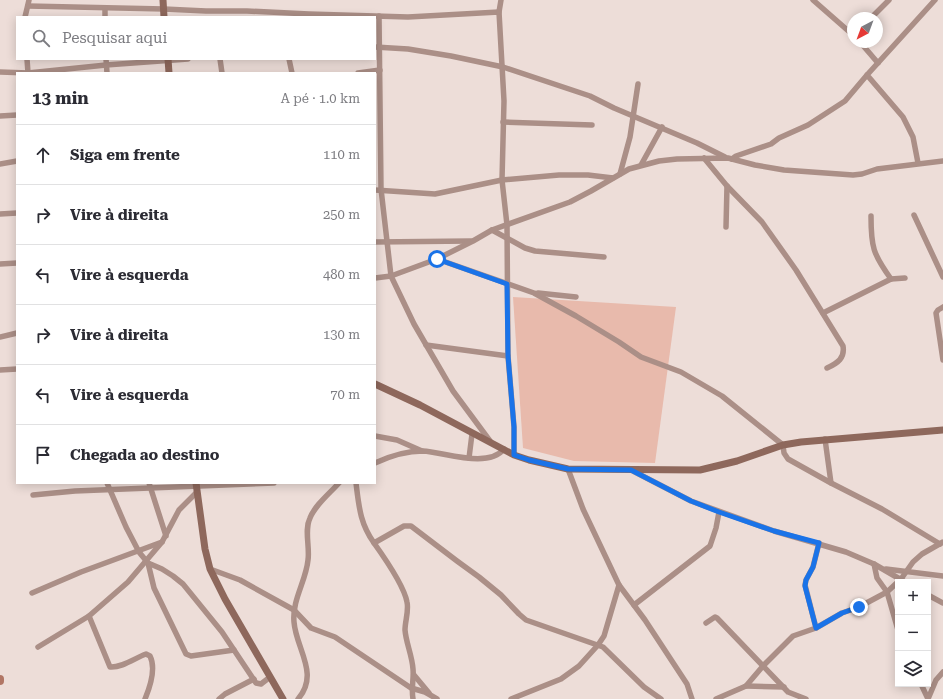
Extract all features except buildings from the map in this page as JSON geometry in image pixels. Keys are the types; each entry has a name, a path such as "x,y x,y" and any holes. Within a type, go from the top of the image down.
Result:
{"street":[{"path":"163,0 164,16"},
{"path":"501,0 500,12 503,67 502,180 506,225 508,356 514,427 514,455"},
{"path":"813,0 847,30"},
{"path":"877,12 889,0"},
{"path":"730,159 771,144 779,138 808,125 845,101 935,0"},
{"path":"25,16 28,3 105,8 379,16 428,16 500,12"},
{"path":"105,8 105,16"},
{"path":"379,16 377,47 380,70 378,92 378,190 388,241 388,260 391,276 414,324 452,391 491,443"},
{"path":"377,47 408,49 444,54 503,67 590,96 730,159"},
{"path":"865,48 878,63"},
{"path":"27,60 28,72"},
{"path":"35,72 106,62 168,60 169,72"},
{"path":"220,60 222,72"},
{"path":"289,60 292,72"},
{"path":"106,62 107,72"},
{"path":"365,72 380,70"},
{"path":"0,72 16,73"},
{"path":"867,75 903,117 913,138 918,163"},
{"path":"620,174 634,115 638,84"},
{"path":"0,116 16,114"},
{"path":"503,122 592,125"},
{"path":"641,165 662,128"},
{"path":"704,158 727,186 762,222 796,270 843,346 844,349 841,360 827,368"},
{"path":"376,278 391,276 437,259 492,230 570,202 591,192 620,174 641,165 658,161 704,158 730,159 784,170 848,175 862,174 877,169 943,161"},
{"path":"0,164 16,161"},
{"path":"378,190 435,194 502,180 559,175 588,175 613,178"},
{"path":"726,227 727,186"},
{"path":"0,214 16,213"},
{"path":"914,215 943,277"},
{"path":"871,216 871,236 873,247 878,260 891,279"},
{"path":"492,230 524,248 535,251 604,257"},
{"path":"376,242 473,241"},
{"path":"437,259 534,293 576,316 642,357 681,372 722,396 783,445 784,453 788,459 831,484 882,509 942,543"},
{"path":"0,264 16,263"},
{"path":"822,313 870,288 891,279 905,278"},
{"path":"534,293 576,297"},
{"path":"943,307 936,313 943,360"},
{"path":"0,337 16,333"},
{"path":"426,345 508,356"},
{"path":"0,370 16,368"},
{"path":"376,384 514,455 568,469 700,470 737,461 783,445 825,439 943,430"},
{"path":"468,458 472,434"},
{"path":"376,436 396,440 422,451 468,458 492,458 498,456 504,449"},
{"path":"825,439 831,484"},
{"path":"376,464 397,454 422,451"},
{"path":"568,469 582,509 619,585 687,684 692,699"},
{"path":"631,470 691,501 774,531 846,552 874,564 900,579"},
{"path":"107,484 126,528 139,552 147,562 154,588 186,654 191,656 234,650"},
{"path":"33,495 110,490 150,485 197,487 255,484"},
{"path":"298,699 306,687 308,677 306,664 296,633 294,610 308,561 308,523 310,517 338,484"},
{"path":"356,484 360,514 364,526 396,578 407,601 408,607 405,619 405,632 414,676 412,688 413,699"},
{"path":"150,485 166,536"},
{"path":"38,647 89,616 128,582 147,562 162,542 179,510 197,487"},
{"path":"197,487 204,549 210,569 225,599 284,699"},
{"path":"634,605 708,548 712,542 719,512"},
{"path":"374,543 404,526 411,526 479,577 501,595 526,620 598,645 609,652 644,687 661,699"},
{"path":"32,592 162,542"},
{"path":"816,628 805,586 806,580 813,567 819,543"},
{"path":"904,579 913,562 922,554 942,543"},
{"path":"147,562 167,572 183,584 222,632 258,684 261,684 270,677"},
{"path":"874,564 878,578 887,592 895,620"},
{"path":"210,569 240,580 294,610 311,628 335,637 412,688 431,695 437,699"},
{"path":"883,569 943,576"},
{"path":"511,699 561,679 579,666 604,636 619,585"},
{"path":"716,699 746,686 763,666 793,636 816,628 842,613 859,607 895,586"},
{"path":"931,597 943,603"},
{"path":"89,616 110,667 132,661 146,654 150,656 152,664 152,677 145,699"},
{"path":"706,623 715,617 717,618 784,688 794,695 806,699"},
{"path":"922,687 928,699 936,680 943,672"},
{"path":"414,676 431,695"},
{"path":"219,699 225,694 254,679"},
{"path":"746,686 784,688"}],"shaded area":[{"path":"513,297 676,307 655,463 574,461 523,448"}],"route":[{"path":"437,259 507,284 508,356 514,427 514,455 568,469 631,470 691,501 719,512 774,531 819,543 813,567 807,576 805,586 816,628 842,613 859,607"}]}
